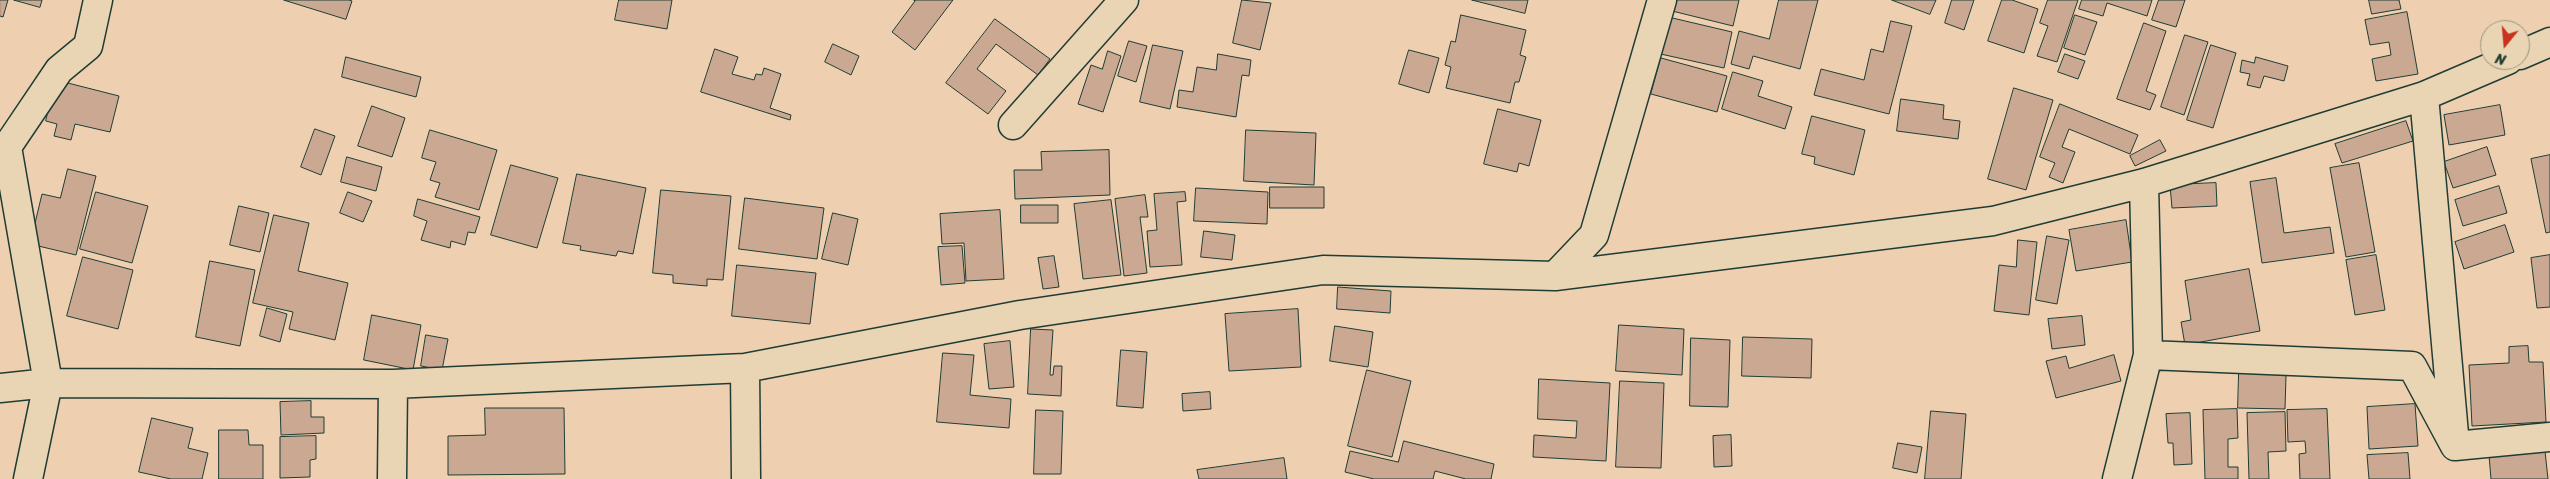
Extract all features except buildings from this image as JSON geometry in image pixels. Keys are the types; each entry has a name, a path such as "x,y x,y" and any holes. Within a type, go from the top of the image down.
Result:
{"street":[{"path":"28,479 48,383 7,147 59,70 88,46 98,0"},
{"path":"1013,125 1124,0"},
{"path":"1555,276 1594,235 1662,0"},
{"path":"2530,51 2550,42"},
{"path":"0,388 48,383 393,384 745,368 1020,315 1322,270 1555,276 1993,221 2144,183 2424,96 2485,70"},
{"path":"2424,96 2456,446"},
{"path":"2117,479 2148,355 2144,183"},
{"path":"2148,355 2412,366 2456,446"},
{"path":"745,368 746,479"},
{"path":"392,479 393,384"},
{"path":"2456,446 2550,437"}]}
